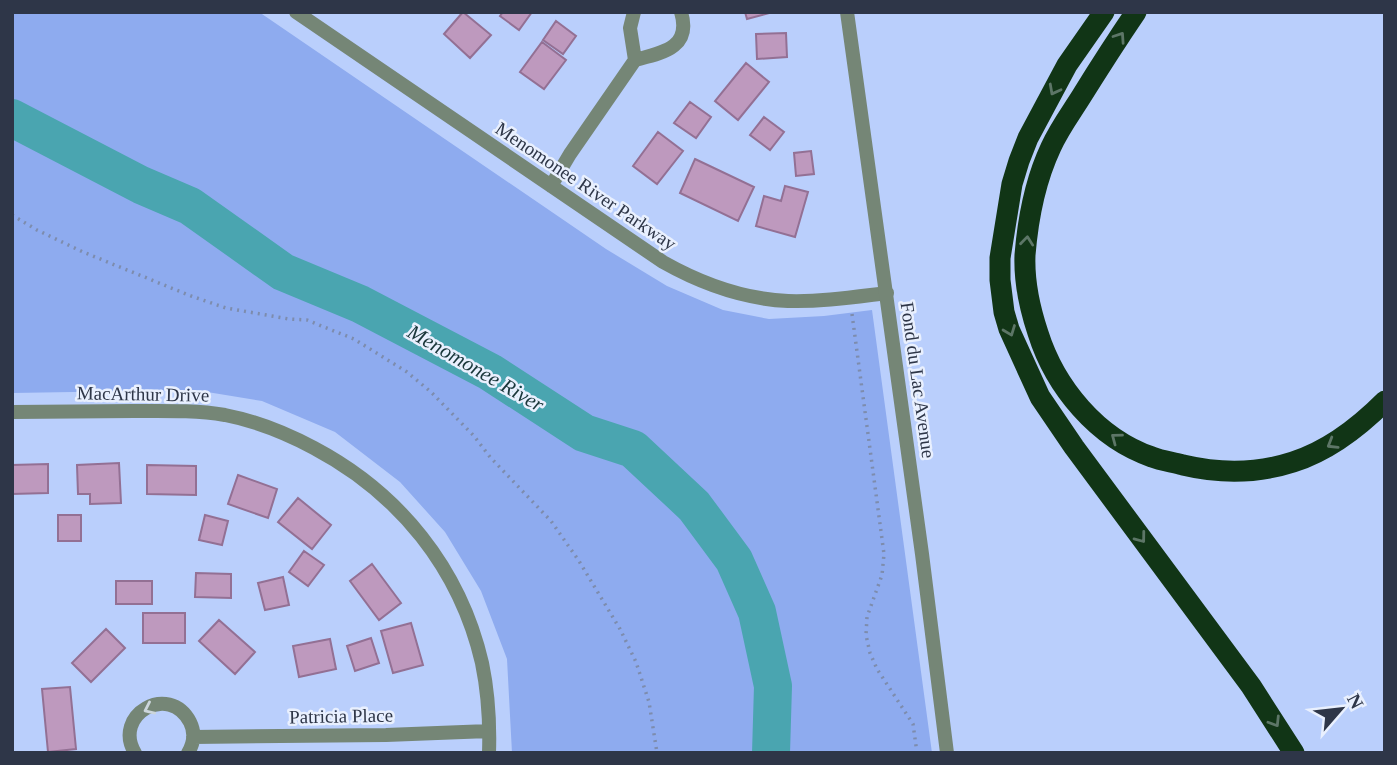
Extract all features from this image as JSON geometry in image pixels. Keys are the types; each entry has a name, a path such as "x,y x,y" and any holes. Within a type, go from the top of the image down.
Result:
{"highway":[{"path":"1104,12 1067,65 1028,138 1019,161 1012,184 1000,258 1004,312 1009,330 1040,397 1251,686 1294,753"},
{"path":"1136,12 1051,147 1034,194 1028,222 1025,258 1033,318 1044,351 1059,380 1093,421 1126,446 1152,457 1206,470 1238,473 1295,462 1321,450 1352,431 1385,401"}],"street":[{"name":"Menomonee River Parkway","path":"296,12 663,262 687,275 712,286 763,299 789,301 887,293"},
{"path":"634,12 630,28 635,60"},
{"path":"551,186 635,60 664,53 677,43 683,34 684,21 681,12"},
{"name":"Fond du Lac Avenue","path":"847,12 921,540 947,753"},
{"name":"MacArthur Drive","path":"12,412 180,411 222,415 240,418 290,435 341,462 376,489 414,526 442,565 464,609 482,665 489,753"},
{"path":"135,753 130,738 135,718 151,705 161,704 172,705 188,718 193,737 188,753"},
{"name":"Patricia Place","path":"193,737 489,731"}],"path":[{"path":"12,215 83,252 191,296 256,314 307,320 354,339 407,372 431,392 551,521 579,561 620,629 636,662 649,702 657,753"},
{"path":"850,298 884,554 882,575 867,617 866,635 877,669 913,723 917,753"}],"shaded area":[{"path":"12,12 259,12 606,249 667,286 723,310 769,319 872,310 932,753 512,753 507,659 481,591 445,532 400,482 335,432 262,401 195,390 12,393"}],"building":[{"path":"463,12 491,35 470,58 444,34"},
{"path":"503,12 532,12 519,30 500,16"},
{"path":"745,12 773,12 747,19"},
{"path":"556,21 576,36 563,54 543,40"},
{"path":"786,33 787,57 757,59 756,34"},
{"path":"542,42 566,60 544,89 520,72"},
{"path":"746,63 769,82 738,120 715,101"},
{"path":"690,102 711,117 696,138 674,123"},
{"path":"764,117 784,132 770,150 750,135"},
{"path":"658,132 683,151 657,184 633,166"},
{"path":"811,151 814,174 796,176 794,153"},
{"path":"695,159 754,187 738,221 680,193"},
{"path":"785,186 808,192 795,237 756,226 764,196 781,201"},
{"path":"119,463 121,503 90,504 90,494 78,494 77,465"},
{"path":"48,464 48,493 12,494 12,465"},
{"path":"147,465 196,466 196,495 147,494"},
{"path":"238,475 277,489 268,518 228,504"},
{"path":"298,498 331,525 312,549 278,522"},
{"path":"58,515 81,515 81,541 58,541"},
{"path":"205,515 228,521 222,545 199,540"},
{"path":"304,551 324,565 308,586 289,572"},
{"path":"372,564 401,603 379,620 350,581"},
{"path":"196,573 231,574 231,598 195,597"},
{"path":"283,577 289,605 265,610 258,583"},
{"path":"116,581 152,581 152,604 116,604"},
{"path":"143,613 185,613 185,643 143,643"},
{"path":"219,620 255,652 235,674 199,641"},
{"path":"411,623 423,665 393,673 381,631"},
{"path":"106,629 125,648 91,682 72,663"},
{"path":"371,638 379,663 355,671 347,646"},
{"path":"330,639 336,669 299,677 293,646"},
{"path":"70,687 76,749 48,752 42,689"}],"waterway":[{"name":"Menomonee River","path":"12,118 141,185 190,206 283,272 360,304 490,372 584,433 633,449 694,506 734,560 757,612 773,686 771,753"}]}
